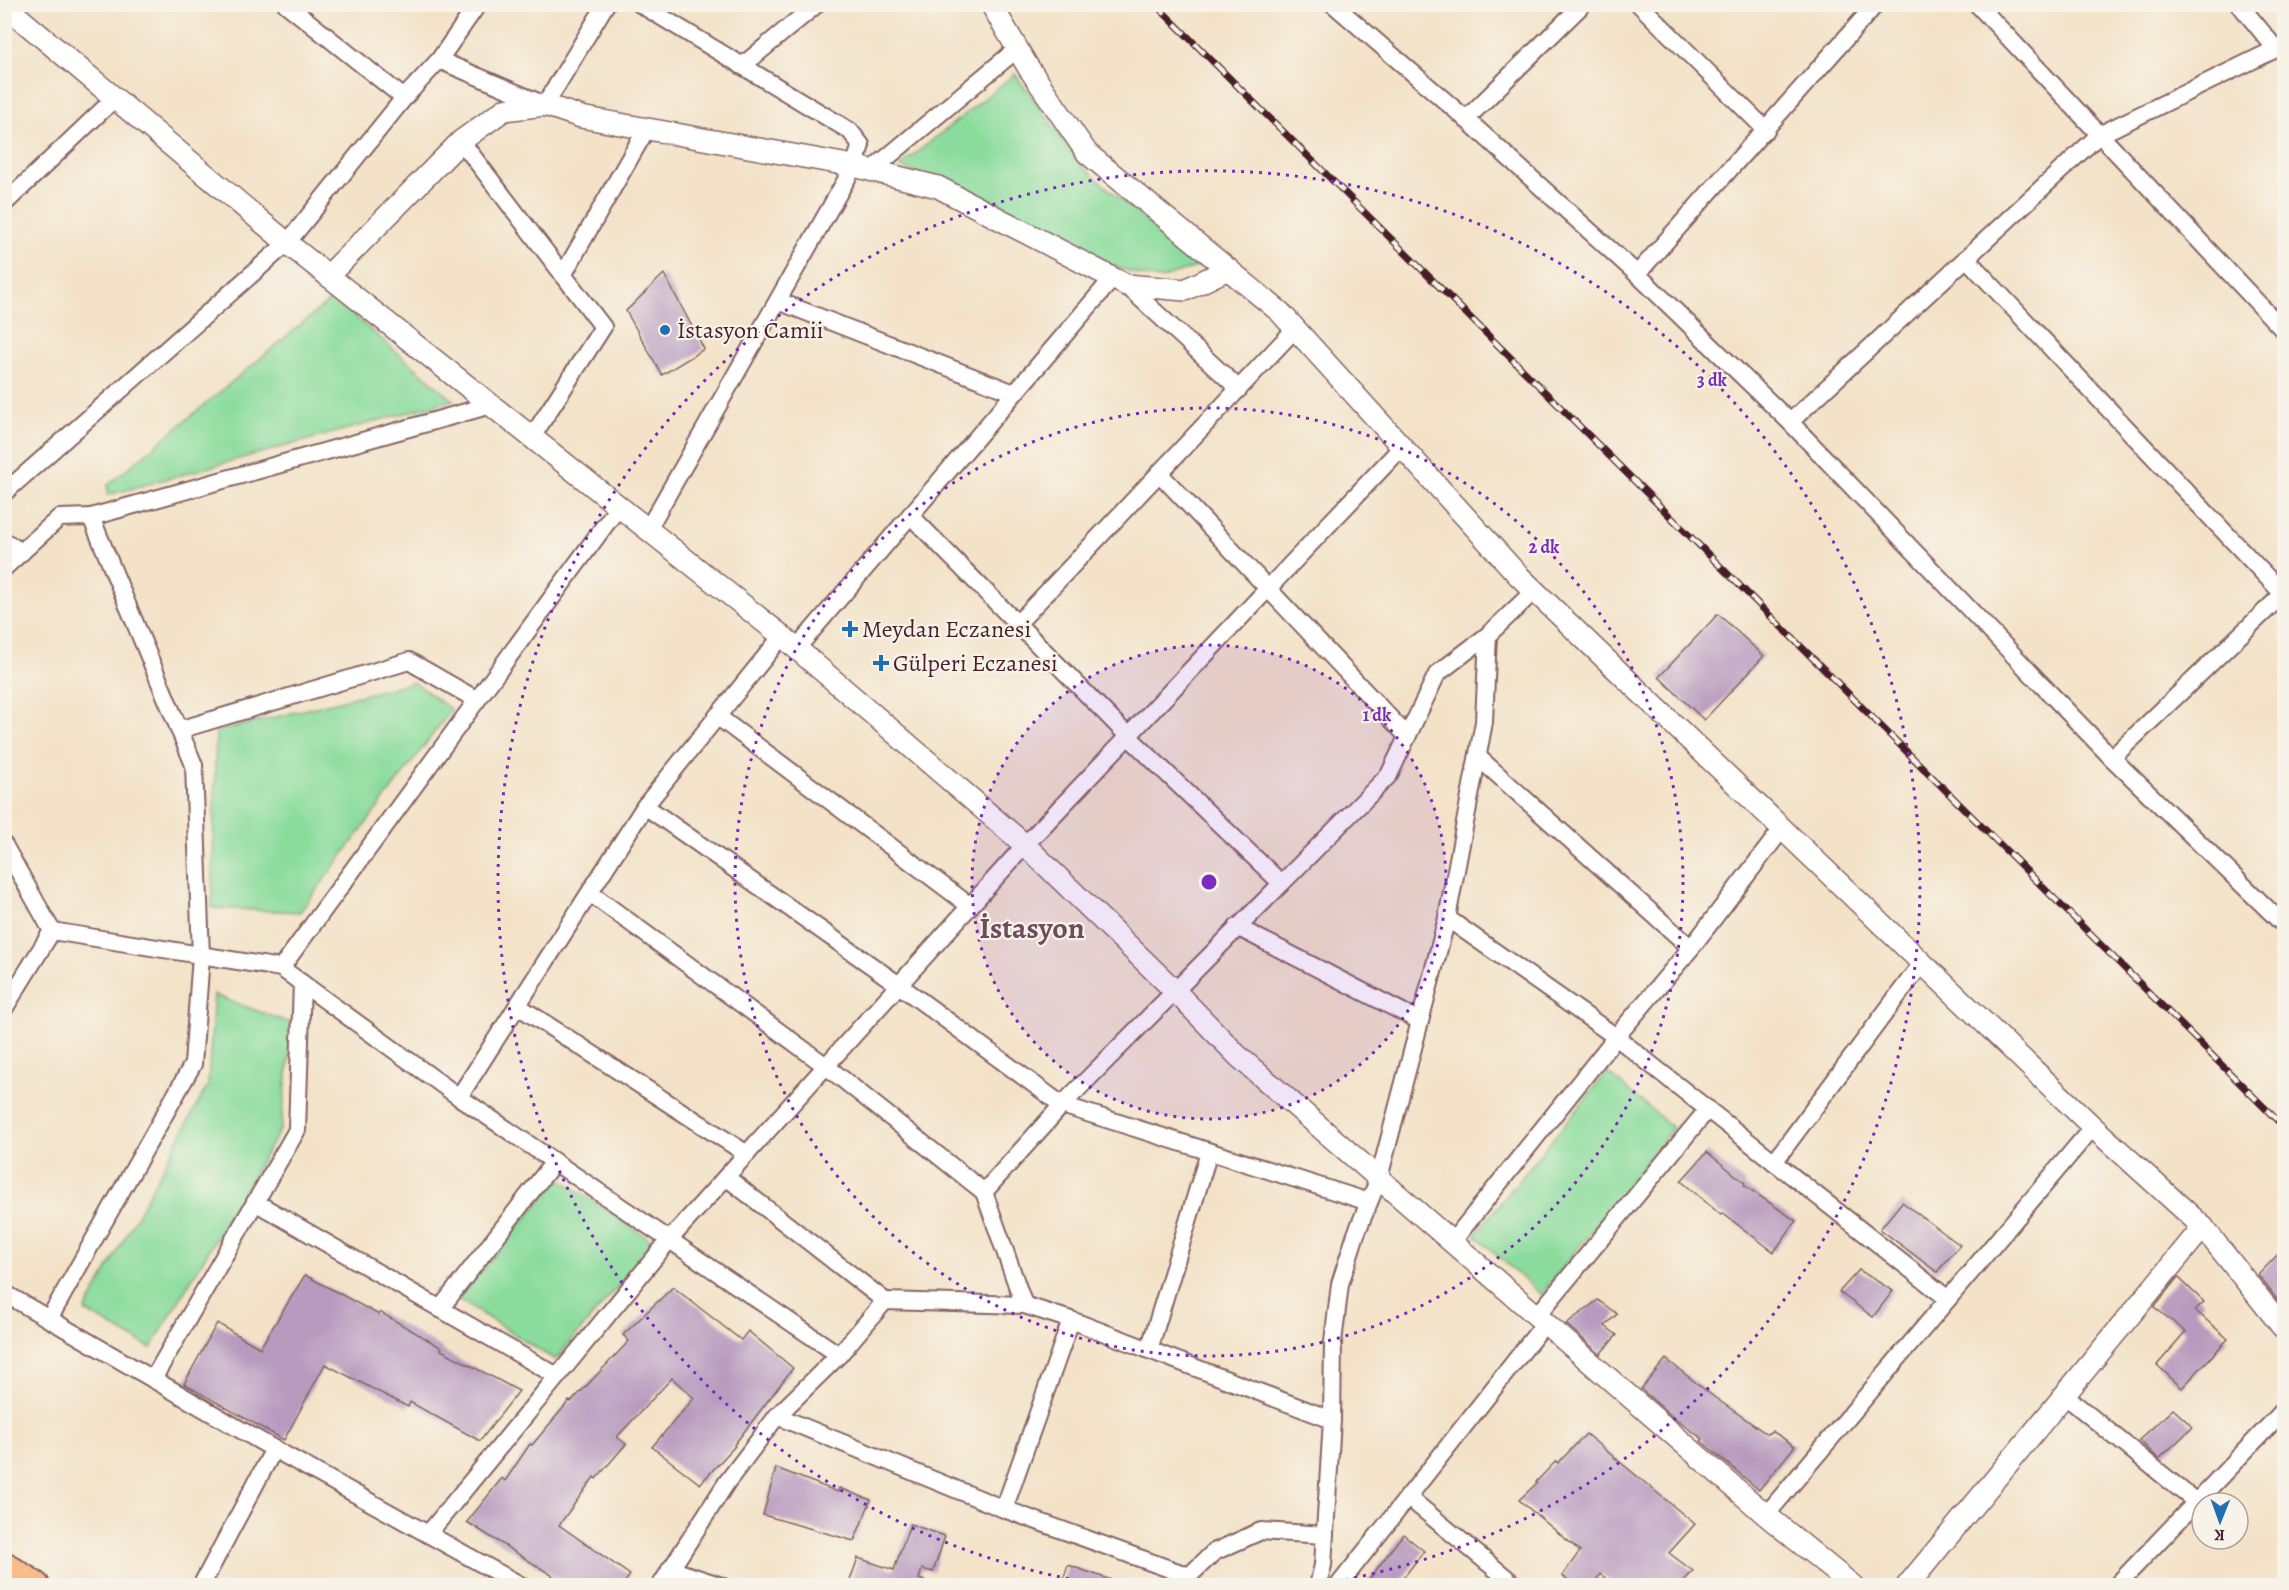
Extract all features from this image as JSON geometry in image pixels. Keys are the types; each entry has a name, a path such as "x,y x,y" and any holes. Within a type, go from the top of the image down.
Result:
{"highway":[{"path":"4,1566 35,1586"}],"street":[{"path":"286,4 404,98"},
{"path":"4,493 287,243 404,98 439,60 478,4"},
{"path":"545,105 606,4"},
{"path":"640,4 850,131 861,145 863,168"},
{"path":"742,66 817,4"},
{"path":"991,4 1017,49 1087,153 1280,312 1534,591 2093,1127 2203,1227 2284,1329"},
{"path":"1333,4 1466,119 1637,274 1790,422 2112,758 2283,924 2284,922"},
{"path":"1466,119 1582,4"},
{"path":"1639,4 1766,130"},
{"path":"1637,274 1876,4"},
{"path":"1977,4 2284,331"},
{"path":"1790,422 2099,135 2280,47 2239,4"},
{"path":"4,5 287,243 790,642 1025,845 1174,990 1238,1056 1766,1515 1853,1586"},
{"path":"648,529 778,301 863,168 1017,49"},
{"path":"439,60 545,105 581,117 863,168 938,187 1120,281 1239,389"},
{"path":"4,204 115,98"},
{"path":"328,276 460,141 504,110 545,105"},
{"path":"563,275 647,128"},
{"path":"460,141 603,327 532,437"},
{"path":"1966,258 2284,593 2112,758"},
{"path":"1120,281 1185,290 1228,269"},
{"path":"459,1097 645,806 717,716 910,515 1014,393 1120,281"},
{"path":"778,301 1014,393"},
{"path":"1017,624 1295,329"},
{"path":"4,568 59,518 91,517 491,405"},
{"path":"428,1534 670,1239 1025,845 1402,447"},
{"path":"1159,473 1407,736"},
{"path":"281,968 619,506"},
{"path":"910,515 1128,736 1281,883"},
{"path":"49,1319 193,1064 201,956 194,765 91,517"},
{"path":"4,541 22,552"},
{"path":"984,1192 1062,1105 1389,775 1437,674 1488,635 1534,591"},
{"path":"1318,1586 1323,1565 1332,1420 1333,1342 1340,1284 1356,1234 1379,1178 1447,918 1485,722 1488,635"},
{"path":"179,730 409,661 477,700"},
{"path":"717,716 970,906"},
{"path":"1478,757 1691,948"},
{"path":"645,806 899,985 1062,1105 1369,1202"},
{"path":"1452,1242 1691,948 1782,829"},
{"path":"4,845 52,931"},
{"path":"590,893 826,1066 984,1192 1024,1305"},
{"path":"1447,918 1617,1037 1948,1299"},
{"path":"1237,927 1420,1021"},
{"path":"52,931 281,968 459,1097 839,1355"},
{"path":"4,1009 52,931"},
{"path":"1774,1161 1922,963"},
{"path":"153,1379 297,1130 302,983"},
{"path":"518,1006 747,1154"},
{"path":"1338,1586 1408,1497 1541,1319 1708,1109"},
{"path":"1766,1515 2093,1127"},
{"path":"1149,1350 1209,1152"},
{"path":"440,1309 554,1162"},
{"path":"726,1177 885,1301 1024,1305 1071,1320 1332,1420"},
{"path":"255,1202 557,1376"},
{"path":"1907,1586 2203,1227"},
{"path":"4,1293 274,1449 522,1586"},
{"path":"660,1586 728,1482 777,1416 839,1355 885,1301"},
{"path":"1004,1509 1071,1320"},
{"path":"2064,1395 2190,1497"},
{"path":"2207,1491 2284,1410"},
{"path":"777,1416 1004,1509 1189,1576 1214,1552 1261,1532 1325,1534"},
{"path":"201,1586 274,1449"},
{"path":"1408,1497 1516,1586"},
{"path":"2116,1586 2190,1508"},
{"path":"670,1569 722,1586"}],"green space":[{"path":"1015,74 1083,167 1199,266 1160,279 1139,275 1108,264 1023,221 900,166"},
{"path":"333,298 453,400 108,495 108,485"},
{"path":"414,682 451,710 300,912 212,908 216,732"},
{"path":"214,995 293,1024 281,1128 151,1348 85,1311 208,1085"},
{"path":"1607,1072 1673,1128 1541,1295 1475,1235"},
{"path":"559,1178 655,1243 555,1360 458,1299"}],"building":[{"name":"İstasyon Camii","path":"664,274 704,349 662,375 626,311"},
{"path":"1718,614 1764,656 1704,720 1659,677"},
{"path":"1707,1152 1745,1183 1744,1185 1796,1221 1774,1252 1722,1213 1721,1215 1681,1181"},
{"path":"1902,1202 1960,1245 1937,1272 1880,1229"},
{"path":"2284,1248 2284,1305 2283,1307 2258,1275"},
{"path":"1859,1270 1893,1291 1873,1317 1839,1292"},
{"path":"305,1275 379,1315 380,1312 442,1348 441,1350 519,1391 480,1441 410,1402 408,1407 325,1364 284,1440 184,1384 217,1323 260,1348"},
{"path":"2178,1277 2204,1302 2195,1310 2228,1339 2182,1388 2157,1365 2186,1332 2154,1307"},
{"path":"673,1287 741,1340 748,1331 793,1368 735,1446 700,1484 652,1447 694,1398 672,1378 617,1437 626,1444 596,1479 594,1477 559,1525 630,1575 622,1586 569,1586 467,1522 502,1478 505,1481 530,1444 532,1445 569,1401 571,1402 629,1341 623,1335"},
{"path":"1598,1300 1617,1314 1605,1326 1617,1335 1600,1354 1566,1324"},
{"path":"1666,1359 1714,1397 1767,1434 1772,1431 1795,1446 1759,1490 1701,1441 1703,1439 1675,1419 1641,1389"},
{"path":"2173,1409 2193,1427 2159,1459 2139,1440"},
{"path":"1586,1434 1695,1524 1669,1553 1693,1571 1679,1586 1616,1586 1601,1574 1591,1586 1579,1586 1562,1576 1580,1551 1519,1500 1556,1461 1558,1463"},
{"path":"776,1468 838,1492 839,1488 871,1500 854,1541 763,1515"},
{"path":"910,1524 945,1536 933,1572 922,1569 919,1579 931,1583 931,1586 848,1586 858,1558 894,1570"},
{"path":"1403,1534 1424,1551 1397,1586 1364,1586"},
{"path":"1068,1565 1120,1583 1119,1586 1061,1586"}],"railway":[{"path":"1155,4 2284,1127"}],"place":[{"name":"İstasyon Camii","path":"665,330"},
{"name":"Meydan Eczanesi","path":"850,629"},
{"name":"Gülperi Eczanesi","path":"881,663"}],"district":[{"name":"İstasyon","path":"1032,928"}]}
